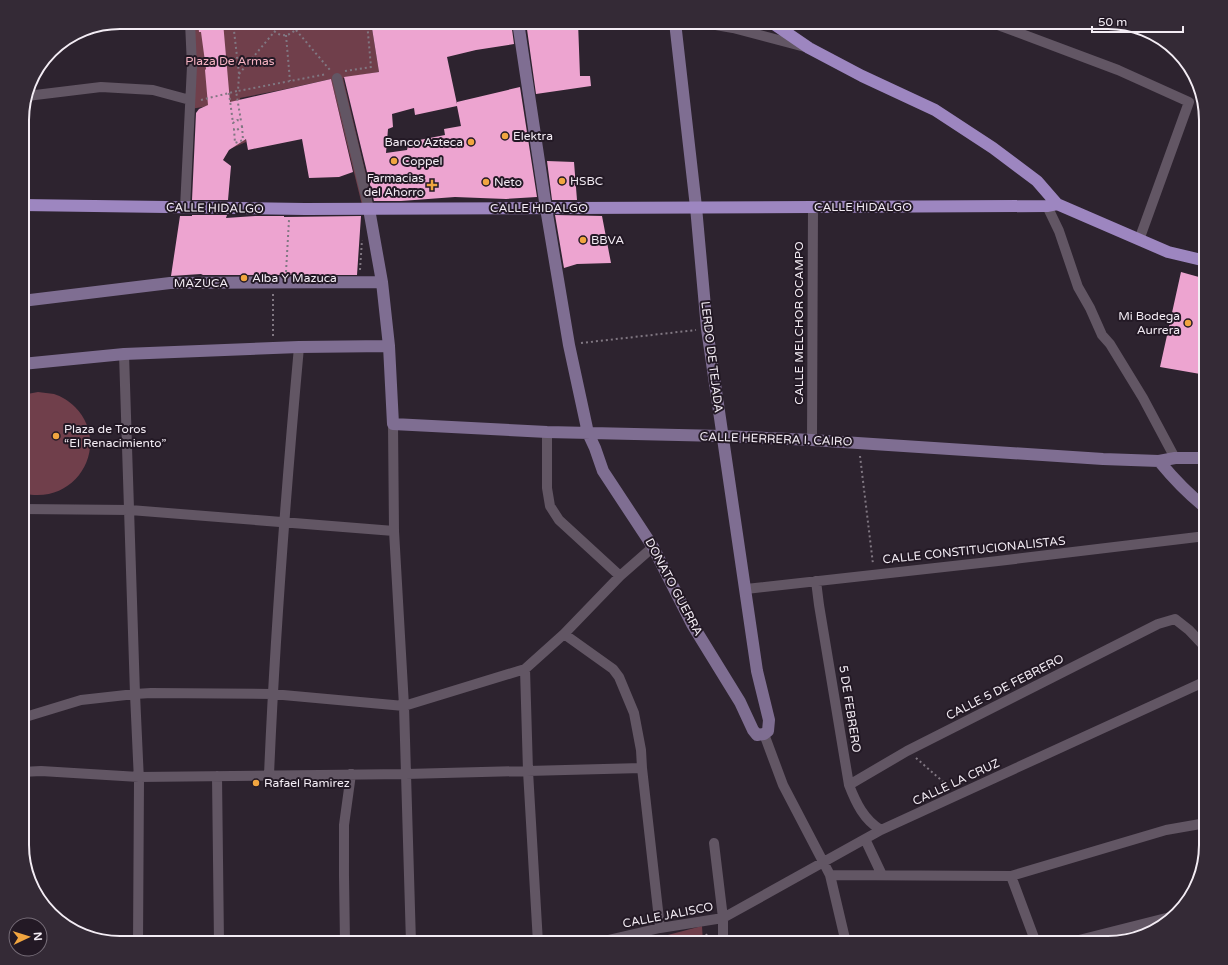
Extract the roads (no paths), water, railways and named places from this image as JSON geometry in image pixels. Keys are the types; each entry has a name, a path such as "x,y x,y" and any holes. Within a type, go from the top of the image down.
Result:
{"main road":[{"name":"DONATO GUERRA","path":"519,29 546,208 569,345 588,434 595,448 602,471 654,547 692,624 740,702 753,730 757,735 764,734"},
{"name":"LERDO DE TEJADA","path":"676,29 696,207 707,329 757,671 769,720 768,731 764,734"},
{"path":"781,29 809,48 862,76 935,110 993,148 1037,181 1052,205 1168,252 1199,259"},
{"name":"CALLE HIDALGO","path":"29,205 369,209 1052,205"},
{"path":"369,209 382,282 389,346 393,424"},
{"name":"MAZUCA","path":"29,300 170,283 382,282"},
{"path":"29,363 124,354 299,347 389,346"},
{"name":"CALLE HERRERA I. CAIRO","path":"393,424 588,434 722,436 859,442 1103,459 1159,461 1175,458 1199,458"},
{"path":"1159,461 1199,503"}],"street":[{"path":"185,208 193,100 190,29"},
{"path":"737,29 809,48"},
{"path":"1009,29 1118,70 1189,102 1139,240"},
{"path":"335,76 369,209"},
{"path":"32,95 101,87 153,90 193,100"},
{"path":"1052,205 1059,231 1078,286 1090,308 1102,336 1110,344 1143,398 1175,458"},
{"name":"CALLE MELCHOR OCAMPO","path":"812,440 813,207"},
{"path":"269,775 272,694 284,523 299,347"},
{"path":"124,354 139,777 138,936"},
{"path":"393,424 394,531 404,706 411,936"},
{"path":"546,432 547,488 550,506 559,520 620,576"},
{"path":"29,509 130,510 394,531"},
{"name":"CALLE CONSTITUCIONALISTAS","path":"746,589 998,562 1199,537"},
{"path":"29,716 81,700 151,693 272,694 404,706 525,669 564,634 620,576 654,547"},
{"name":"5 DE FEBRERO","path":"816,581 849,785 861,811 872,824 881,830"},
{"name":"CALLE 5 DE FEBRERO","path":"849,785 907,751 1158,624 1175,619 1199,641"},
{"path":"564,634 613,669 619,677 634,713 641,750 660,928"},
{"path":"525,669 528,771 538,936"},
{"name":"CALLE LA CRUZ","path":"723,918 881,830 1199,684"},
{"path":"764,734 783,785 830,875 844,936"},
{"path":"29,772 41,771 139,777 406,774 642,768"},
{"path":"345,936 344,825 351,774"},
{"path":"217,776 219,936"},
{"path":"830,875 1011,876 1166,830 1199,824"},
{"path":"865,839 882,875"},
{"path":"714,843 723,918 723,936"},
{"path":"1011,876 1033,936"},
{"name":"CALLE JALISCO","path":"625,936 660,928 723,918"},
{"path":"1095,936 1161,919"}],"place":[{"name":"Elektra","path":"505,136"},
{"name":"Banco Azteca","path":"471,142"},
{"name":"Coppel","path":"394,161"},
{"name":"HSBC","path":"562,181"},
{"name":"Neto","path":"486,182"},
{"name":"Farmacias del Ahorro","path":"432,185"},
{"name":"BBVA","path":"583,240"},
{"name":"Alba Y Mazuca","path":"244,278"},
{"name":"Mi Bodega Aurrera","path":"1188,323"},
{"name":"Plaza de Toros “El Renacimiento”","path":"56,436"},
{"name":"Rafael Ramirez","path":"256,783"}],"park label":[{"name":"Plaza De Armas","path":"230,61"}]}
